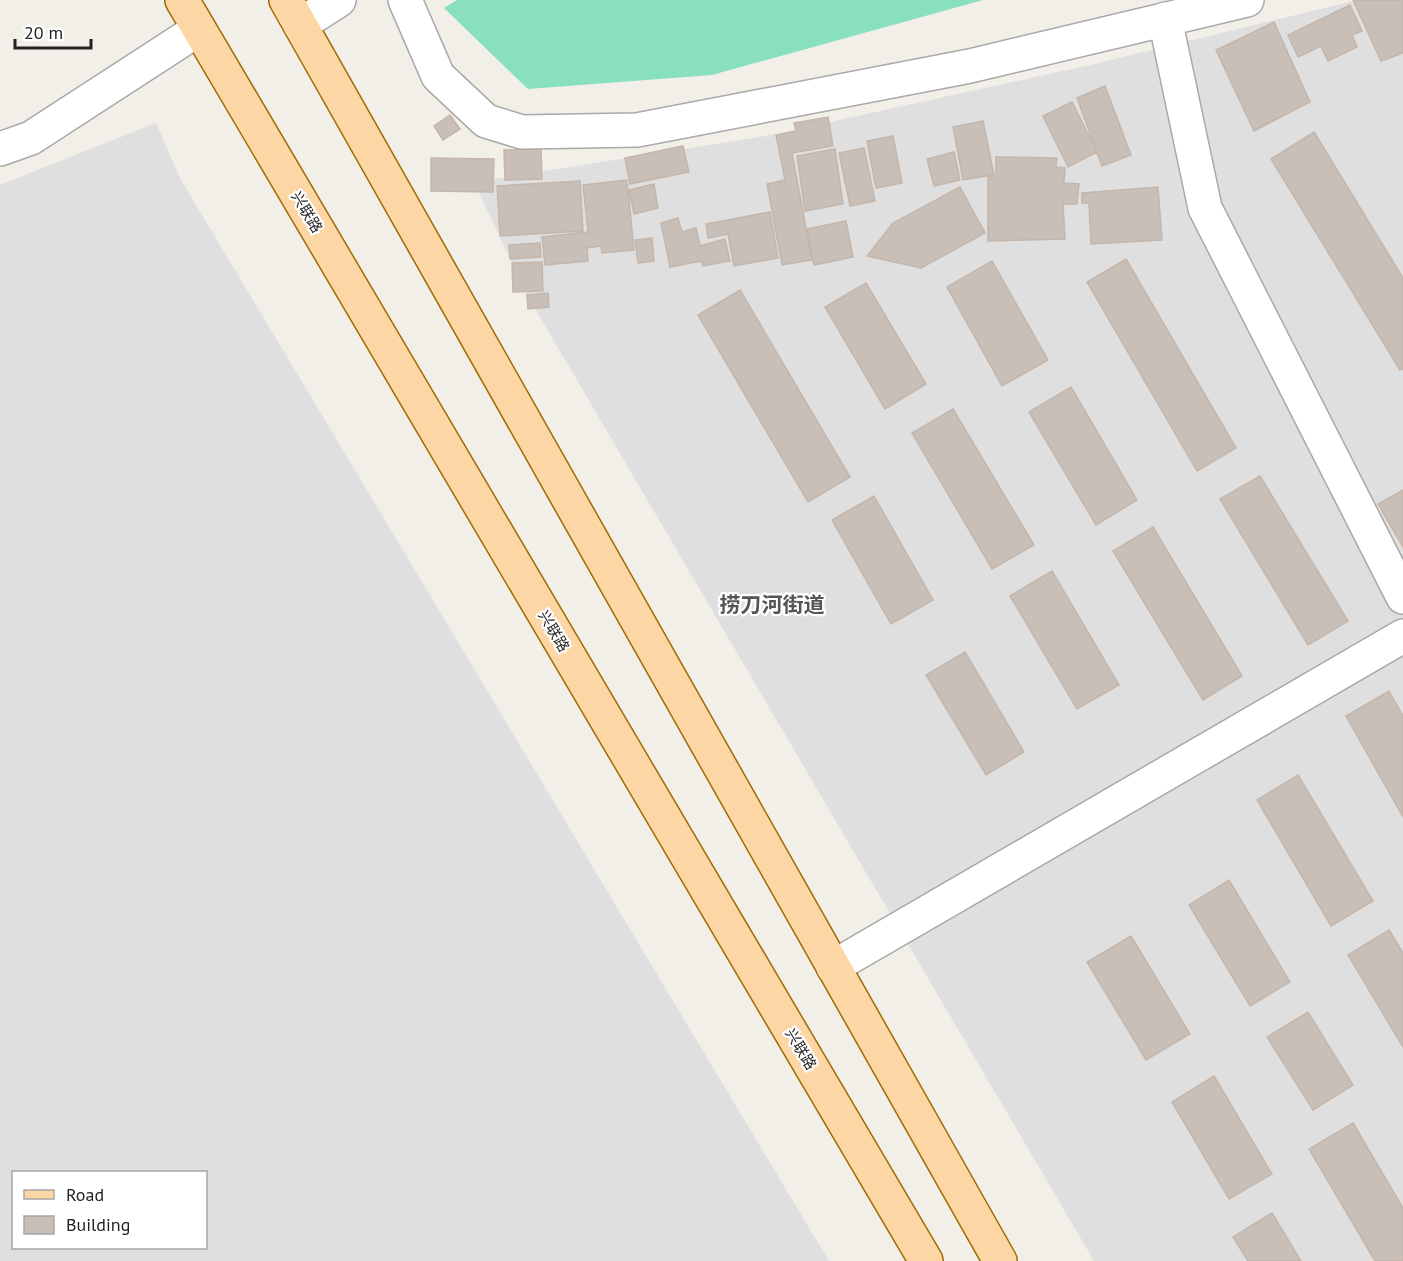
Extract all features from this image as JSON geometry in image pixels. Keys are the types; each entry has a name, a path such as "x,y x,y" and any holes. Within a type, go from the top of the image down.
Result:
{"main road":[{"name":"兴联路","path":"182,0 926,1261"},
{"path":"293,12 1000,1261"}],"street":[{"path":"293,12 339,0"},
{"path":"405,0 438,76 486,121 522,132 637,130 970,66 1247,0"},
{"path":"1165,19 1205,208 1403,597"},
{"path":"0,148 31,138 199,29"},
{"path":"833,967 1403,636"}],"shaded area":[{"path":"1357,0 1403,0 1403,1261 1094,1261 527,295 474,182 766,136 1090,65"},
{"path":"156,123 181,180 829,1261 0,1261 0,185"}],"green space":[{"path":"457,0 983,0 712,75 528,89 444,8"}],"building":[{"path":"1353,0 1403,0 1403,53 1381,61"},
{"path":"1350,5 1362,31 1352,35 1357,47 1328,61 1321,46 1298,57 1288,35"},
{"path":"1274,22 1310,102 1254,131 1216,50"},
{"path":"1105,86 1131,155 1102,166 1077,98"},
{"path":"1072,102 1097,152 1068,167 1043,116"},
{"path":"450,115 460,129 443,140 434,126"},
{"path":"828,117 833,146 792,153 812,260 782,265 767,184 785,180 776,135 796,131 794,123"},
{"path":"983,121 994,175 963,180 953,127"},
{"path":"1314,132 1403,278 1403,369 1400,370 1271,159"},
{"path":"893,136 902,183 876,188 867,141"},
{"path":"683,146 689,172 630,184 625,158"},
{"path":"864,148 875,201 850,206 839,153"},
{"path":"541,149 542,179 505,180 504,150"},
{"path":"835,149 843,204 805,211 797,156"},
{"path":"954,152 960,180 934,186 927,159"},
{"path":"996,157 1057,158 1056,167 1065,168 1064,183 1079,184 1077,204 1063,204 1065,239 988,241 988,176 996,176"},
{"path":"431,158 494,159 493,192 431,191"},
{"path":"627,180 634,250 602,253 601,246 587,248 588,261 545,265 542,237 588,232 583,185"},
{"path":"580,181 583,231 500,236 497,186"},
{"path":"654,184 658,208 634,214 629,190"},
{"path":"960,187 985,233 921,268 867,256 893,223"},
{"path":"1158,187 1162,240 1091,244 1089,203 1082,203 1082,193"},
{"path":"770,212 778,258 734,266 728,234 708,238 706,224"},
{"path":"678,218 682,232 696,228 700,246 725,239 730,261 703,266 701,261 670,267 661,223"},
{"path":"846,221 853,257 814,265 807,229"},
{"path":"652,238 654,261 638,263 635,240"},
{"path":"540,243 541,257 510,259 509,245"},
{"path":"1126,259 1236,448 1197,471 1087,282"},
{"path":"992,261 1048,360 1002,386 947,287"},
{"path":"542,262 543,291 513,292 512,263"},
{"path":"866,283 926,384 885,409 825,307"},
{"path":"740,290 850,477 808,502 698,315"},
{"path":"548,293 549,307 528,309 527,295"},
{"path":"1071,387 1137,500 1096,525 1029,412"},
{"path":"953,409 1034,545 992,569 912,433"},
{"path":"1260,476 1348,621 1308,645 1220,499"},
{"path":"1403,490 1403,547 1378,504"},
{"path":"874,496 933,600 891,624 832,520"},
{"path":"1153,527 1242,676 1203,700 1113,551"},
{"path":"1052,571 1119,685 1077,709 1010,596"},
{"path":"965,652 1024,752 986,775 926,675"},
{"path":"1389,691 1403,716 1403,817 1346,716"},
{"path":"1298,775 1373,901 1331,926 1257,800"},
{"path":"1229,880 1290,982 1250,1006 1189,905"},
{"path":"1389,930 1403,953 1403,1047 1348,955"},
{"path":"1131,936 1190,1034 1146,1060 1087,962"},
{"path":"1308,1012 1353,1085 1313,1110 1267,1037"},
{"path":"1214,1076 1272,1174 1229,1199 1172,1102"},
{"path":"1353,1123 1403,1208 1403,1261 1375,1261 1309,1149"},
{"path":"1272,1213 1301,1261 1248,1261 1233,1237"}],"district":[{"name":"捞刀河街道","path":"772,604"}]}
